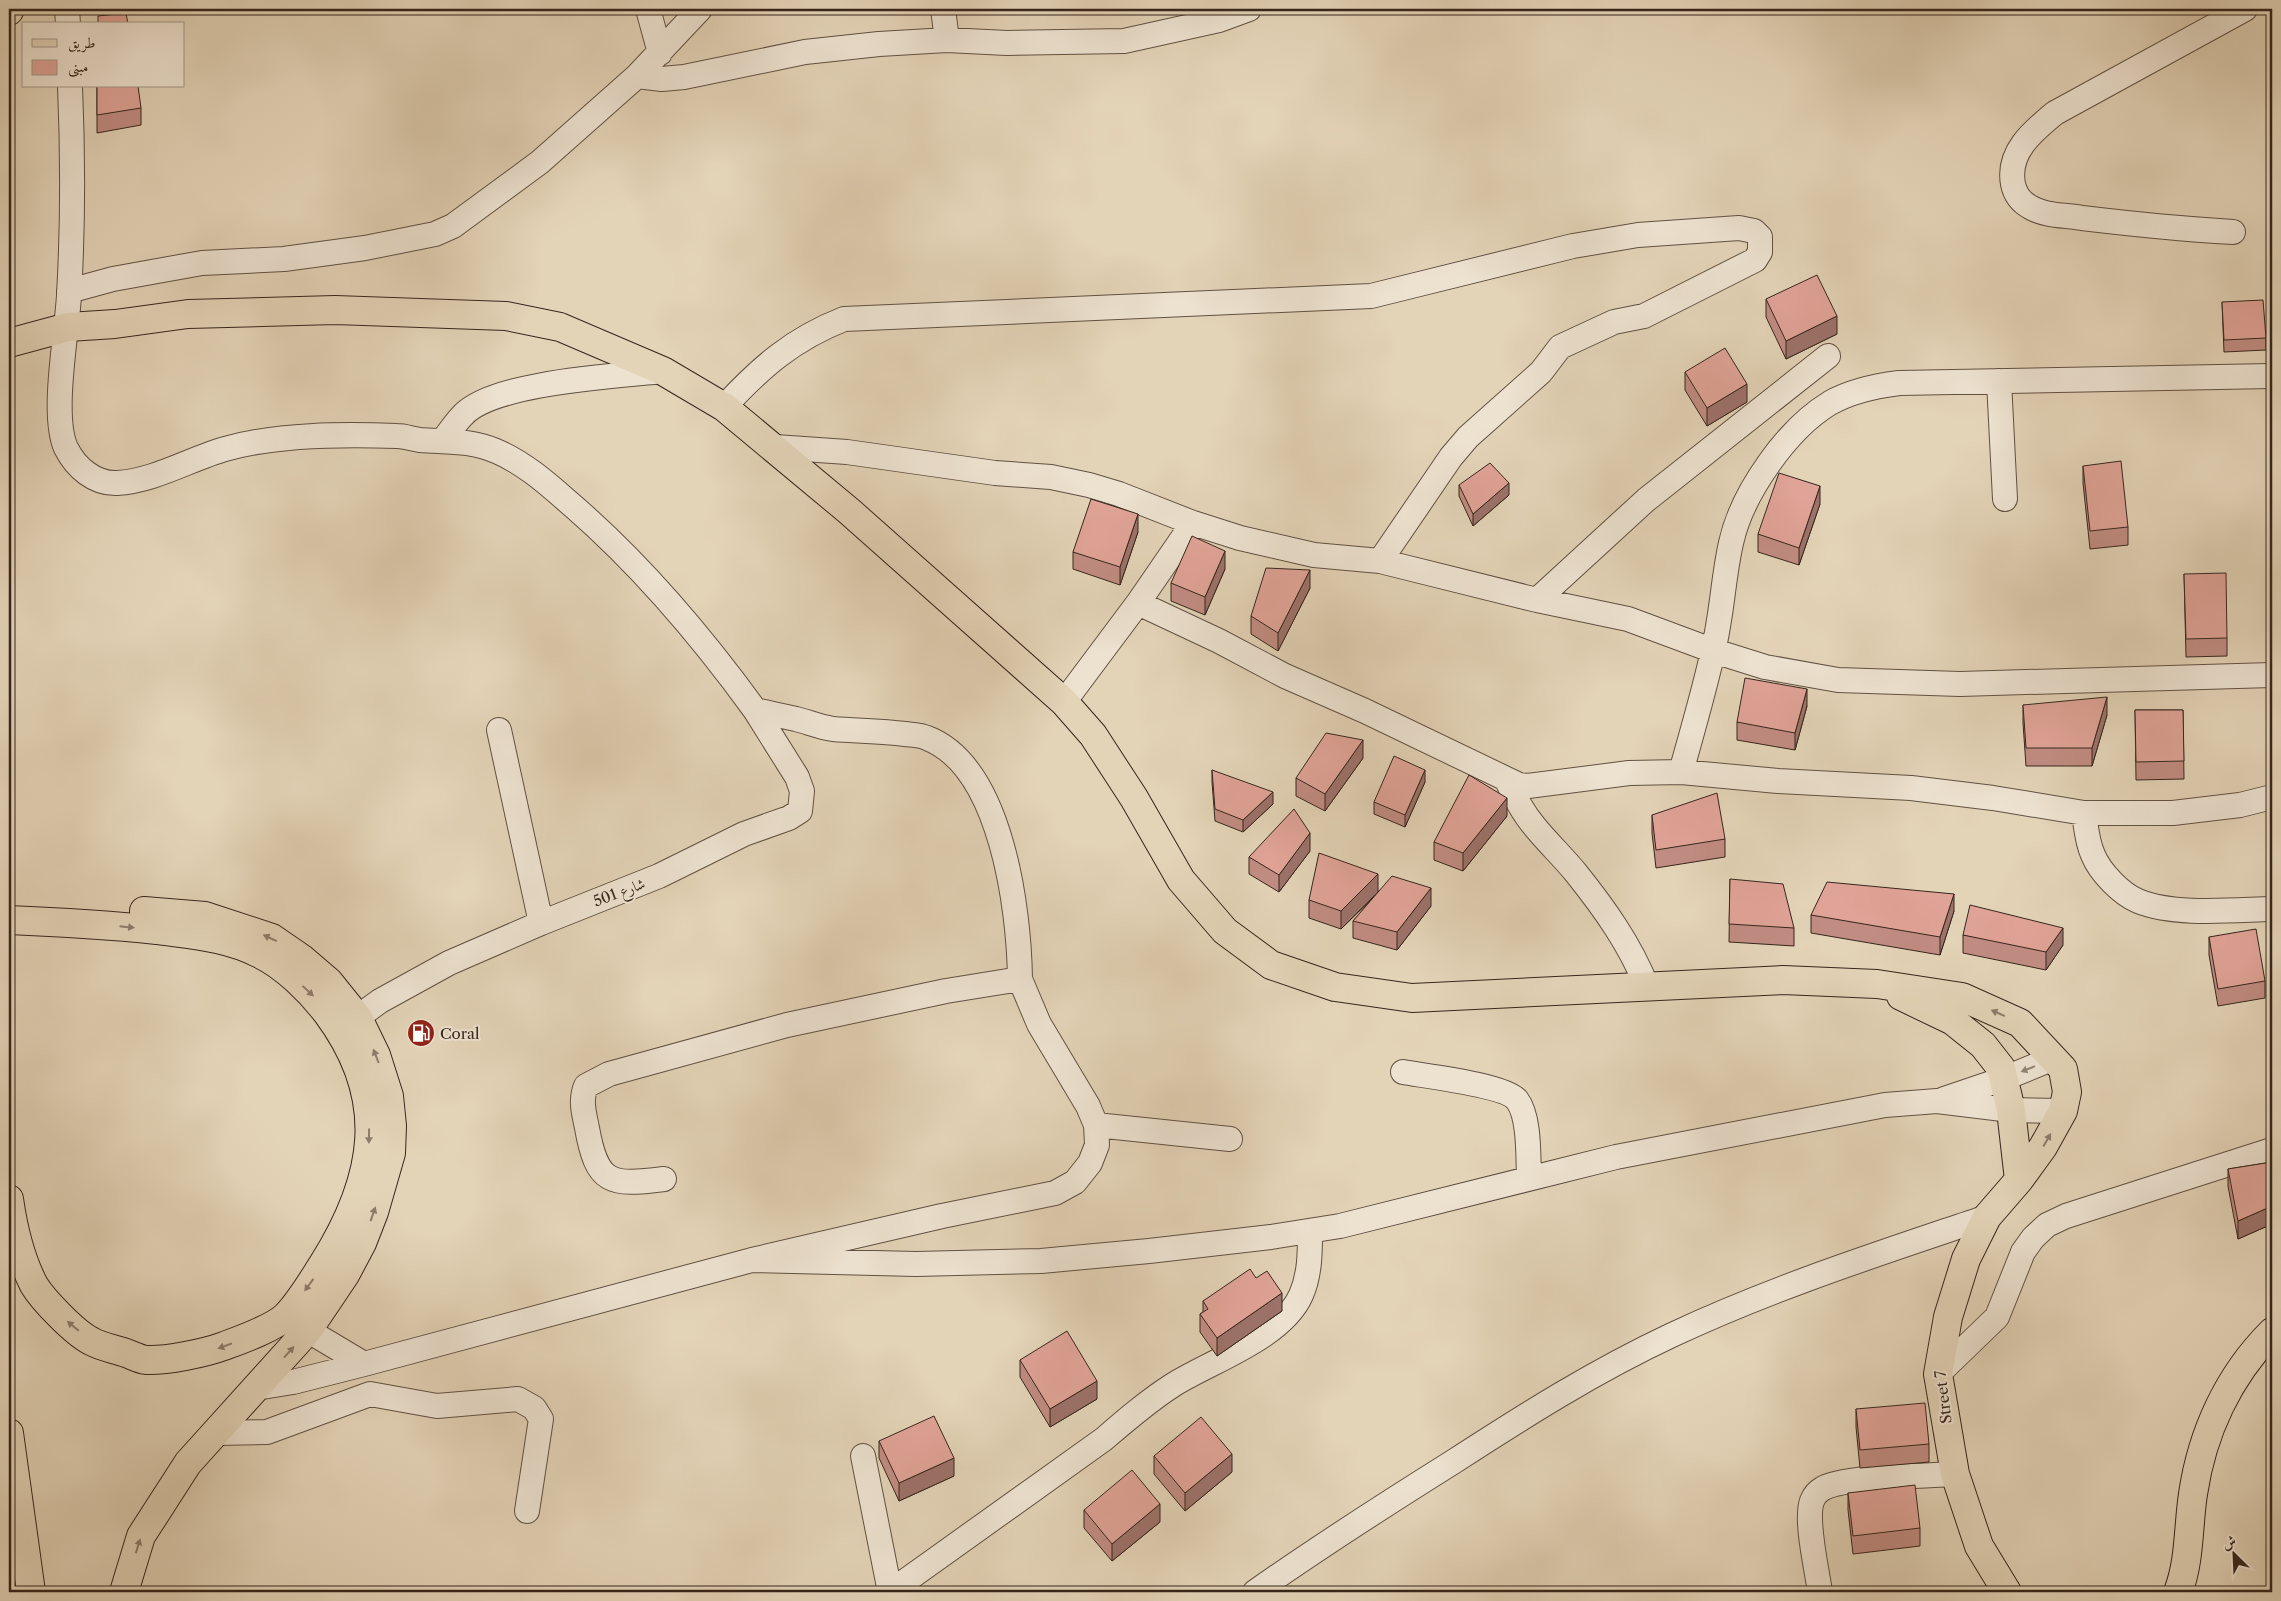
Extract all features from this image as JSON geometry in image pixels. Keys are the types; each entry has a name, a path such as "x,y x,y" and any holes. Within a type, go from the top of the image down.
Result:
{"main road":[{"path":"9,342 60,329 188,314 335,310 506,316 560,327 663,371 724,407 775,447 1064,702 1093,735 1108,758 1134,798 1180,880 1225,931 1271,964 1335,987 1412,998 1783,980 1877,984 1962,997 2020,1023 2054,1058 2063,1070 2067,1092 2063,1111"},
{"path":"9,905 104,907 205,916 272,938 301,958 329,982 349,1024 355,1057 366,1089 370,1114 369,1146 359,1190 340,1236 297,1324 256,1388 188,1464 141,1536 124,1592"},
{"path":"9,920 105,925 217,937 261,954 290,975 318,1001 349,1024"},
{"path":"1877,984 1953,1021 1983,1045 2001,1068 2011,1110 2019,1180"},
{"name":"Street 7","path":"2007,1592 1978,1546 1955,1474 1938,1374 1948,1317 1966,1259 1987,1217 2019,1180 2043,1146 2063,1111"},
{"path":"9,1199 14,1229 35,1286 59,1315 90,1341 145,1360 206,1352 297,1324"},
{"path":"2178,1592 2185,1573 2193,1494 2204,1444 2228,1387 2272,1332"},
{"path":"9,1433 32,1592"}],"street":[{"path":"67,9 68,22"},
{"path":"648,9 660,52"},
{"path":"70,291 113,279 202,263 284,259 365,248 435,234 453,226 540,162 637,76 700,9"},
{"path":"943,9 947,40"},
{"path":"637,76 662,79 684,78 805,52 879,44 947,40 1007,43 1124,41 1219,20 1249,9"},
{"path":"2234,232 2144,226 2049,214 2032,208 2020,200 2014,189 2012,176 2017,153 2035,130 2056,113 2245,9"},
{"path":"70,88 72,154 70,291 60,329 62,372 60,421 66,448 79,467 96,480 117,483 150,476 196,458 230,448 283,439 400,436 420,440 444,439 466,442 493,449 509,457 562,496 628,559 720,661 755,710 830,729 886,732 926,737 944,746 966,767 984,795 997,829 1008,873 1019,940 1020,979 1039,1024 1088,1106 1096,1125 1097,1145 1090,1163 1075,1182 1055,1193 924,1220 752,1260 364,1364 294,1382 256,1388"},
{"path":"724,407 758,371 816,330 844,319 1371,296 1573,246 1638,235 1739,228 1754,231 1760,237 1760,252 1755,260 1644,316 1634,320 1614,322 1560,347 1541,372 1481,425 1451,457 1380,561"},
{"path":"1537,600 1646,500 1828,356"},
{"path":"444,439 463,414 488,399 552,384 663,371"},
{"path":"1681,772 1714,651 1731,544 1744,504 1784,446 1813,414 1832,402 1868,388 1899,383 2272,376"},
{"path":"1998,381 2005,499"},
{"path":"775,447 847,452 995,473 1052,477 1089,484 1193,523 1240,538 1314,555 1380,561 1537,600 1628,619 1714,651 1765,667 1838,680 1960,684 2272,675"},
{"path":"1064,702 1138,603 1193,523"},
{"path":"1138,603 1219,641 1285,676 1382,719 1507,781 1528,786 1629,773 1681,772 1778,781 1911,788 1993,798 2084,813 2173,813 2240,805 2272,797"},
{"name":"شارع 501","path":"349,1024 380,1001 449,962 659,876 744,834 788,818 800,811 802,791 797,777 755,710"},
{"path":"499,730 541,923"},
{"path":"1507,781 1524,814 1575,872 1614,923 1637,962 1647,986"},
{"path":"2084,813 2093,855 2119,888 2137,901 2155,906 2191,910 2272,909"},
{"path":"664,1179 624,1183 605,1175 597,1167 591,1149 582,1104 582,1095 586,1086 609,1074 787,1024 946,991 1020,979"},
{"path":"1937,1101 2003,1079 2054,1058"},
{"path":"1403,1072 1498,1089 1517,1099 1527,1125 1529,1178"},
{"path":"752,1260 916,1264 1041,1261 1149,1251 1340,1226 1440,1203 1529,1178 1616,1157 1763,1127 1885,1105 1937,1101 2011,1110 2063,1111"},
{"path":"1096,1125 1230,1139"},
{"path":"1938,1374 1997,1317 2023,1252 2033,1238 2047,1226 2066,1216 2272,1150"},
{"path":"1255,1592 1404,1493 1553,1398 1609,1366 1743,1303 1820,1274 1987,1217"},
{"path":"863,1456 890,1592 1104,1439 1132,1414 1174,1384 1234,1353 1287,1317 1301,1294 1310,1259 1310,1231"},
{"path":"297,1324 364,1364"},
{"path":"216,1433 267,1432 370,1394 437,1406 518,1399 534,1408 541,1419 527,1511"},
{"path":"1820,1592 1810,1519 1811,1503 1815,1494 1833,1485 1851,1481 1955,1474"}],"building":[{"path":"126,13 128,22 98,22 98,16"},
{"path":"97,88 138,88 141,108 97,115"},
{"path":"1817,275 1837,316 1786,341 1766,299"},
{"path":"2263,300 2266,338 2224,340 2222,302"},
{"path":"1725,348 1747,384 1707,408 1685,372"},
{"path":"2121,461 2128,527 2090,531 2083,466"},
{"path":"1490,463 1509,483 1473,514 1459,485"},
{"path":"1779,473 1820,486 1799,548 1758,534"},
{"path":"1091,499 1138,514 1120,567 1073,552"},
{"path":"1192,536 1225,551 1205,597 1171,583"},
{"path":"1266,568 1310,570 1278,633 1251,616"},
{"path":"2226,573 2227,638 2186,639 2184,574"},
{"path":"1745,678 1807,689 1795,733 1737,722"},
{"path":"2107,697 2092,748 2026,748 2023,705"},
{"path":"2135,710 2183,710 2184,761 2136,762"},
{"path":"1326,733 1363,740 1325,794 1296,778"},
{"path":"1394,756 1425,770 1405,815 1374,802"},
{"path":"1212,770 1273,792 1243,820 1215,809"},
{"path":"1469,775 1507,798 1463,853 1434,842"},
{"path":"1717,793 1725,839 1656,850 1652,815"},
{"path":"1294,809 1310,833 1279,875 1249,857"},
{"path":"1319,853 1378,874 1341,911 1309,900"},
{"path":"1392,876 1431,888 1397,932 1353,921"},
{"path":"1730,879 1783,884 1794,928 1729,924"},
{"path":"1827,882 1954,894 1940,937 1811,915"},
{"path":"1970,905 2063,928 2046,952 1963,935"},
{"path":"2256,929 2265,981 2218,989 2209,937"},
{"path":"2272,1162 2272,1206 2238,1221 2228,1169"},
{"path":"1250,1269 1256,1278 1267,1271 1282,1293 1217,1338 1200,1314 1208,1309 1203,1301"},
{"path":"1067,1331 1097,1381 1050,1409 1020,1360"},
{"path":"1925,1403 1929,1444 1860,1450 1856,1409"},
{"path":"934,1416 954,1458 899,1483 879,1441"},
{"path":"1201,1417 1232,1454 1185,1493 1154,1456"},
{"path":"1132,1470 1160,1504 1112,1544 1084,1510"},
{"path":"1915,1485 1920,1528 1853,1536 1848,1493"}],"place":[{"name":"Coral","path":"421,1033"}]}
